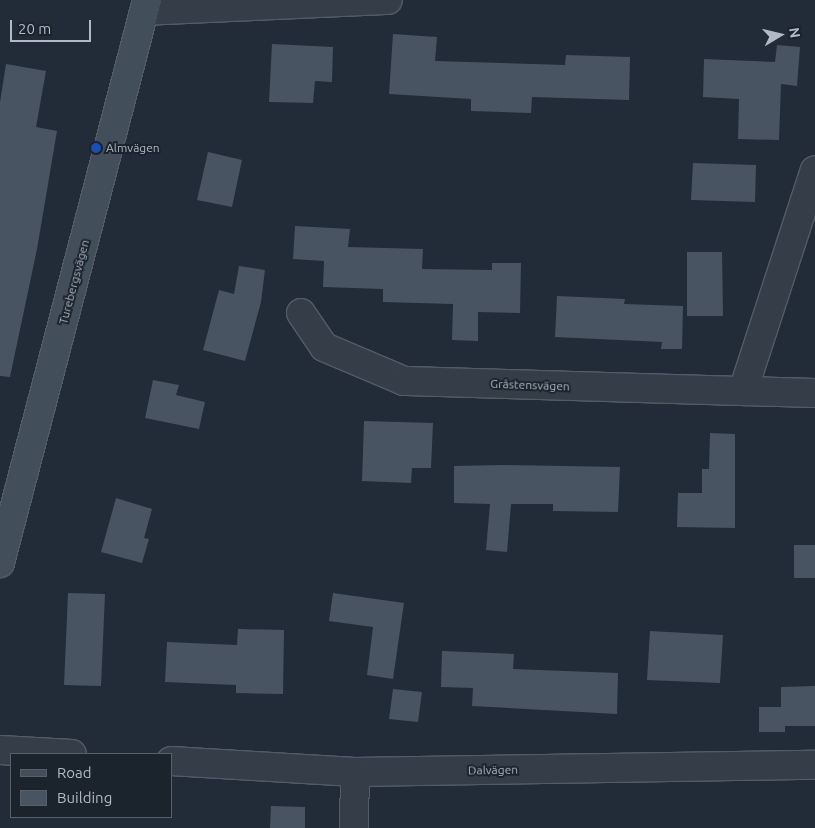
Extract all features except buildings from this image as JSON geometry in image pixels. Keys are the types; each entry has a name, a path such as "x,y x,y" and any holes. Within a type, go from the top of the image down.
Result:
{"street":[{"path":"146,5 388,0"},
{"name":"Turebergsvägen","path":"0,564 146,5"},
{"path":"743,391 815,170"},
{"name":"Gråstensvägen","path":"301,313 324,347 404,381 815,393"},
{"path":"0,750 54,753"},
{"name":"Dalvägen","path":"172,760 356,772 815,765"},
{"path":"354,828 356,772"}],"place":[{"name":"Almvägen","path":"96,148"}]}
